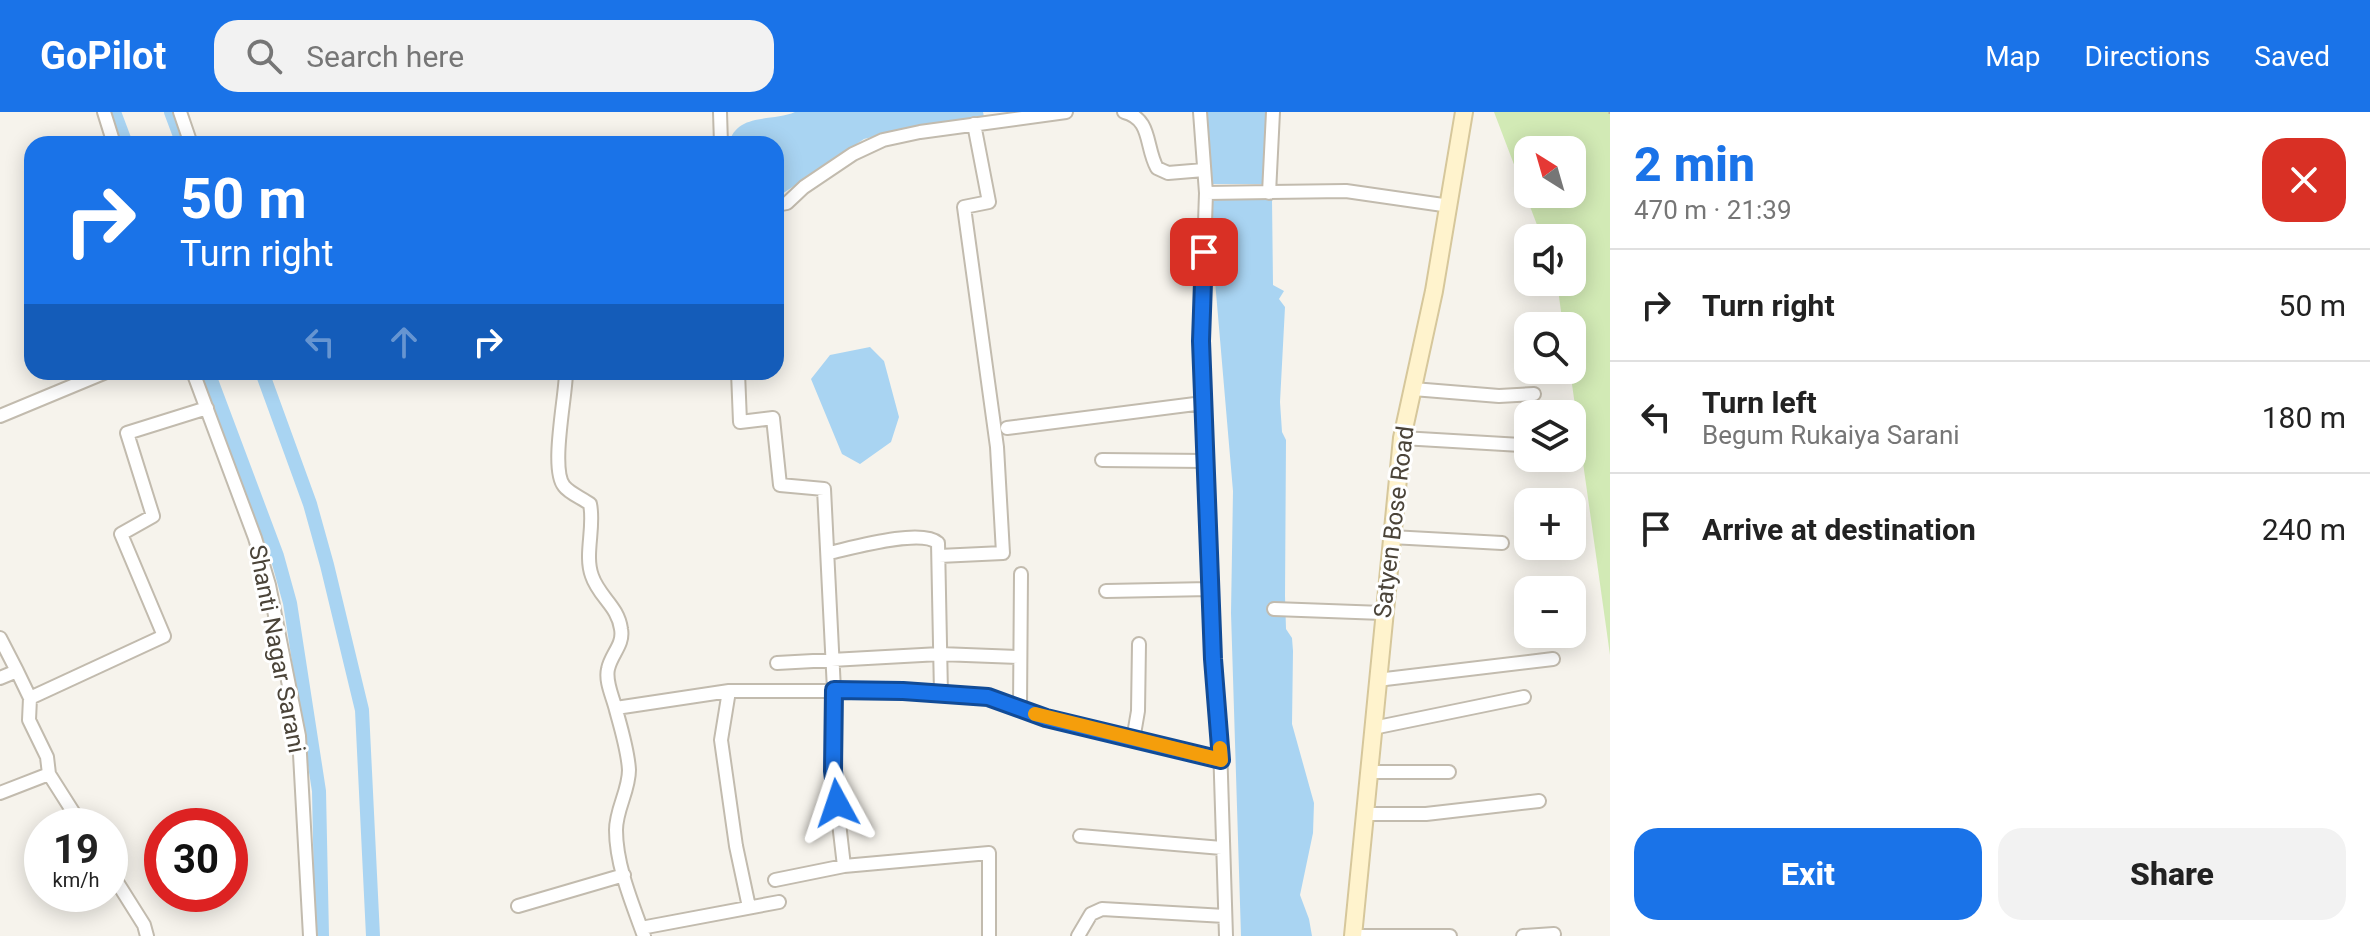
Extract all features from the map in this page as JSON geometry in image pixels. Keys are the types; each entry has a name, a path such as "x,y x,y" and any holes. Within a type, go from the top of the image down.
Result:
{"main road":[{"name":"Satyen Bose Road","path":"1353,936 1402,438 1450,206 1464,112"}],"street":[{"path":"104,112 112,136"},
{"path":"180,112 188,136"},
{"path":"720,112 721,136"},
{"path":"784,204 804,187 870,145 978,120 1066,112"},
{"path":"1124,112 1136,115 1145,126 1149,155 1157,168 1168,173 1204,170"},
{"path":"1200,112 1206,193 1201,341 1226,936"},
{"path":"1269,193 1273,112"},
{"path":"939,556 1003,553 997,447 964,207 989,202 978,120"},
{"path":"1206,193 1346,191 1450,206"},
{"path":"0,416 87,380"},
{"name":"Shanti Nagar Sarani","path":"196,380 255,538 269,585 299,736 310,936"},
{"path":"565,380 558,462 560,481 566,490 590,504 590,573 616,609 622,631 619,647 608,669 610,691 629,769 616,827 624,875 642,932 779,902"},
{"path":"738,380 740,422 773,418 780,485 824,489 834,690 833,771 844,866"},
{"path":"1413,389 1499,396 1534,394"},
{"path":"1007,428 1203,403"},
{"path":"30,698 164,636 121,534 153,516 127,433 207,408"},
{"path":"1402,438 1514,445"},
{"path":"1102,460 1205,461"},
{"path":"829,553 884,541 928,536 938,543 941,694"},
{"path":"1391,537 1502,543"},
{"path":"1020,708 1021,574"},
{"path":"1106,591 1210,589"},
{"path":"1274,609 1383,613"},
{"path":"0,638 30,698 29,720 47,757 49,774 71,808"},
{"path":"1133,740 1139,695 1139,644"},
{"path":"777,663 940,654 1020,657"},
{"path":"1377,680 1553,659"},
{"path":"0,678 17,671"},
{"path":"616,708 729,691 834,690 988,697 1046,718 1221,760"},
{"path":"729,691 721,740 736,846 749,907"},
{"path":"1373,728 1524,697"},
{"path":"1369,772 1449,772"},
{"path":"0,793 49,774"},
{"path":"1366,814 1426,814 1539,801"},
{"path":"1080,836 1222,848"},
{"path":"775,880 844,866 989,853 989,936"},
{"path":"518,906 624,875"},
{"path":"128,900 144,925 147,936"},
{"path":"1078,936 1091,914 1102,909 1225,916"},
{"path":"1523,936 1554,934"},
{"path":"1353,936 1450,936"}],"green space":[{"path":"1494,112 1610,112 1610,655 1584,472 1586,400 1574,400 1572,384 1586,384 1586,312 1561,312 1559,296 1586,296 1586,224 1537,224 1531,208 1586,208 1586,136 1514,136 1514,164"}],"water":[{"path":"795,112 983,112 984,117 920,125 864,139 784,193 784,136 732,136 747,122"},
{"path":"1206,112 1274,112 1272,184 1211,184"},
{"path":"1208,199 1272,199 1273,285 1284,291 1279,299 1285,307 1280,402 1282,432 1286,440 1285,596 1286,629 1292,638 1293,651 1292,724 1314,803 1313,833 1300,895 1312,936 1241,936 1231,613 1233,491"},
{"path":"870,347 884,361 899,417 891,442 860,464 842,454 811,379 830,355"}],"waterway":[{"path":"114,112 123,136"},
{"path":"171,112 180,136"},
{"path":"211,380 277,556 290,603 319,791 322,936"},
{"path":"265,380 310,504 362,710 373,936"}],"slow traffic":[{"path":"1035,714 1221,760 1220,748"}],"route":[{"path":"837,803 833,771 834,690 988,697 1046,718 1221,760 1213,659 1201,341 1204,252"}]}
